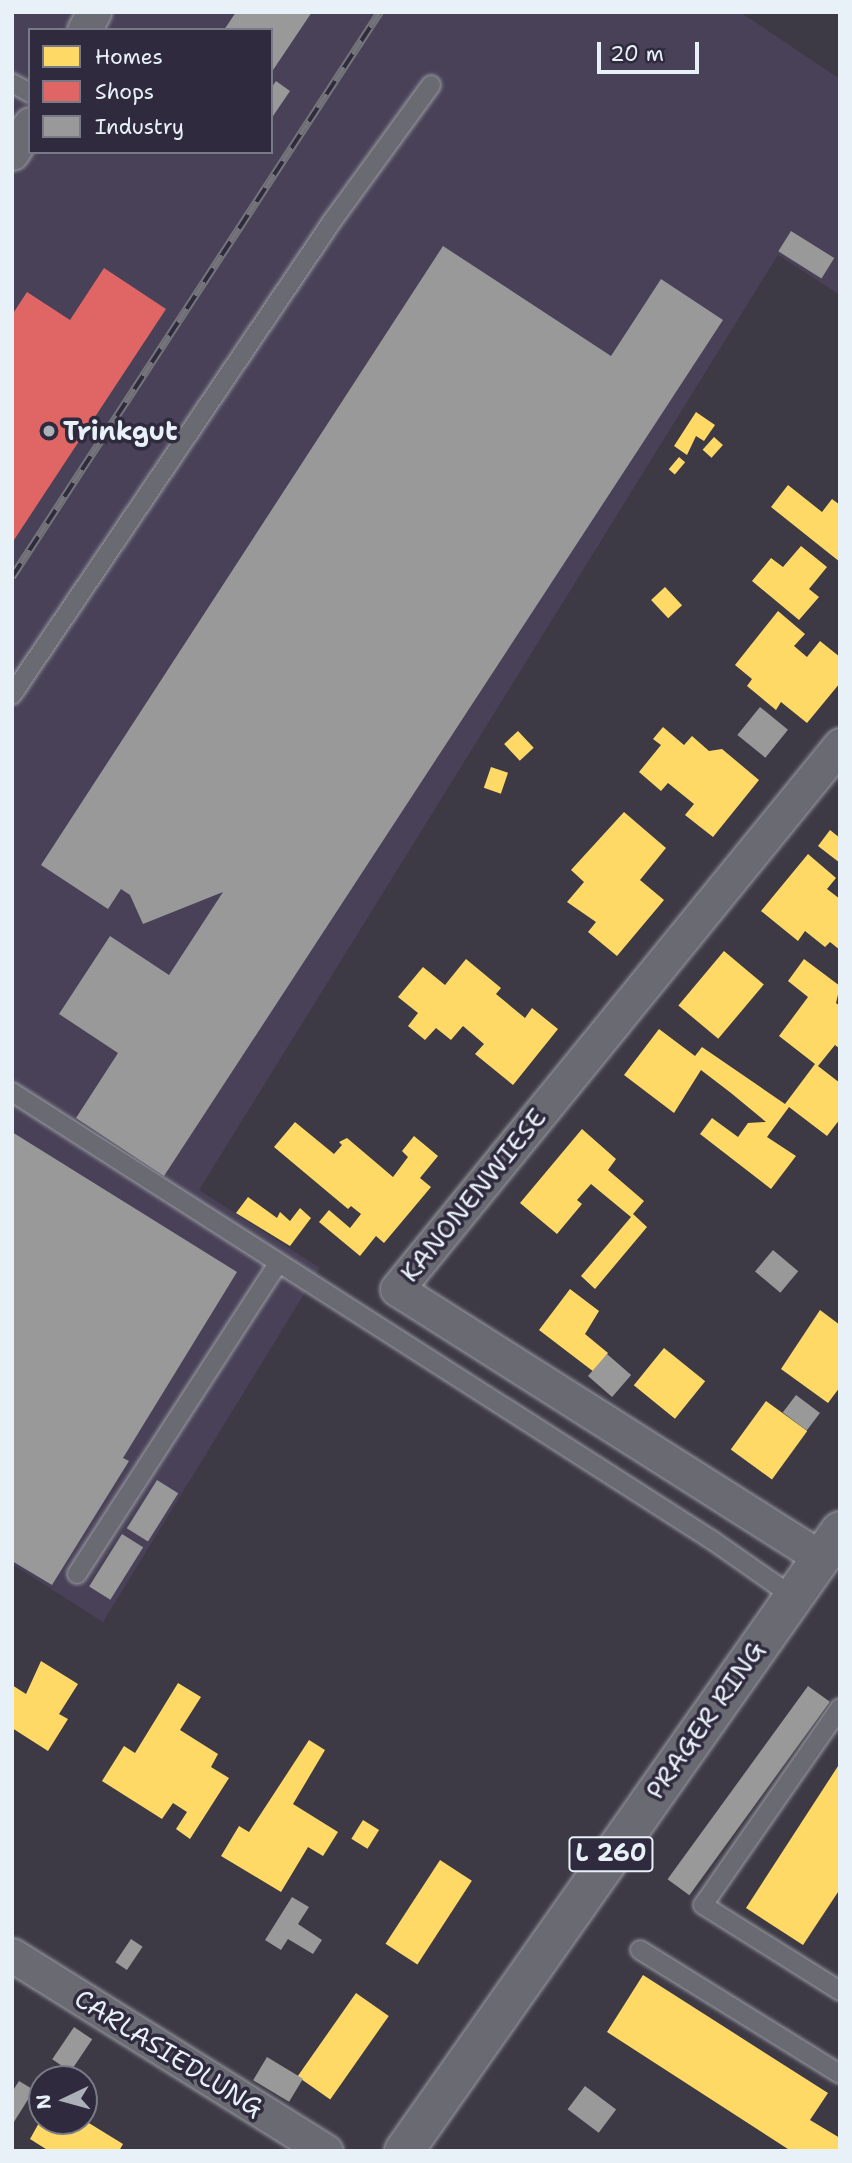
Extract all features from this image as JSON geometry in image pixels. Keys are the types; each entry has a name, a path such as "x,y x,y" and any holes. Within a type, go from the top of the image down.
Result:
{"main road":[{"name":"PRAGER RING","path":"404,2151 830,1545"}],"street":[{"path":"85,28 94,12"},
{"path":"12,153 28,127"},
{"name":"KANONENWIESE","path":"830,1545 397,1289 840,745"},
{"name":"CARLASIEDLUNG","path":"12,1955 326,2151"}],"lane":[{"path":"12,83 28,92"},
{"path":"12,695 333,220 431,85"},
{"path":"12,1092 277,1265 712,1540 792,1597"},
{"path":"77,1574 277,1265"},
{"path":"840,1708 703,1905 840,1991"},
{"path":"640,1950 840,2074"}],"shaded area":[{"path":"12,12 740,12 840,79 840,295 778,255 199,1190 320,1268 103,1622 12,1564"}],"building: Homes":[{"path":"696,412 715,425 704,441 696,436 687,455 674,446"},
{"path":"714,437 723,445 712,458 703,450"},
{"path":"679,457 685,462 675,474 669,469"},
{"path":"788,485 822,512 832,499 840,505 840,562 771,507"},
{"path":"801,546 827,567 809,589 819,597 799,620 752,581 771,558 783,567"},
{"path":"665,587 682,605 668,618 651,600"},
{"path":"778,611 805,634 794,646 807,657 820,641 840,657 840,683 807,723 781,702 776,710 747,686 752,679 735,665"},
{"path":"663,727 684,745 692,736 709,751 722,749 759,780 713,837 685,815 694,804 668,783 661,791 639,772 661,745 653,739"},
{"path":"518,731 534,748 520,761 504,744"},
{"path":"491,767 508,773 501,794 484,788"},
{"path":"624,812 666,848 640,880 664,900 617,956 588,932 596,922 567,902 584,882 571,870"},
{"path":"830,830 840,838 840,863 818,846"},
{"path":"808,854 836,878 827,889 840,899 840,950 830,942 825,947 805,931 798,941 761,911"},
{"path":"724,951 764,984 718,1039 678,1005"},
{"path":"466,959 501,988 496,994 525,1018 532,1008 558,1029 513,1085 475,1054 484,1044 463,1026 451,1040 436,1028 425,1040 408,1026 418,1013 398,997 423,967 445,985"},
{"path":"804,959 840,986 836,1003 840,1006 840,1049 835,1045 818,1066 840,1083 840,1119 827,1136 789,1107 767,1137 796,1156 771,1189 700,1134 712,1118 738,1137 748,1123 766,1122 731,1093 701,1070 674,1113 624,1075 659,1029 695,1056 702,1047 785,1104 815,1064 779,1036 808,997 788,981"},
{"path":"295,1122 334,1154 342,1145 339,1142 347,1138 393,1177 408,1157 402,1151 414,1136 438,1156 420,1178 431,1187 384,1243 376,1236 360,1256 319,1222 329,1210 350,1228 361,1214 351,1206 348,1209 274,1147"},
{"path":"582,1129 616,1159 608,1170 644,1201 633,1214 647,1227 595,1289 581,1276 631,1217 591,1184 577,1200 582,1204 557,1234 520,1203"},
{"path":"248,1197 277,1218 280,1212 290,1221 300,1208 311,1218 290,1246 236,1213"},
{"path":"570,1289 599,1311 585,1334 608,1353 594,1372 539,1330"},
{"path":"820,1310 840,1325 840,1387 828,1403 781,1369"},
{"path":"664,1348 705,1381 675,1419 634,1385"},
{"path":"766,1401 807,1431 772,1480 731,1450"},
{"path":"41,1661 78,1684 59,1714 68,1719 48,1751 12,1728 12,1685 26,1694"},
{"path":"178,1683 201,1697 180,1730 218,1754 211,1767 229,1778 190,1839 176,1829 187,1812 173,1803 162,1819 102,1781 124,1746 135,1753"},
{"path":"309,1740 325,1750 293,1804 338,1832 323,1856 308,1847 281,1892 221,1856 239,1826 249,1832"},
{"path":"840,1763 840,1889 803,1945 746,1908"},
{"path":"363,1820 379,1830 367,1849 351,1839"},
{"path":"440,1860 472,1881 417,1965 386,1944"},
{"path":"643,1975 828,2093 810,2120 840,2138 840,2151 791,2151 607,2032"},
{"path":"356,1993 389,2016 330,2099 297,2077"},
{"path":"98,2129 123,2144 119,2151 49,2151 30,2139 32,2135 98,2135"}],"building: Shops":[{"name":"Trinkgut","path":"104,268 166,309 12,543 12,315 27,292 70,320"}],"building: Industry":[{"path":"236,12 312,12 273,70 273,28 225,28"},
{"path":"276,81 290,91 273,116 273,85"},
{"path":"791,231 834,258 822,278 778,251"},
{"path":"443,246 611,356 661,279 723,320 164,1176 76,1118 118,1053 59,1014 110,936 169,975 223,892 143,924 130,895 121,889 108,909 41,865"},
{"path":"760,707 788,730 765,758 737,735"},
{"path":"12,1132 237,1272 123,1458 129,1461 52,1585 12,1561"},
{"path":"773,1250 798,1271 780,1293 755,1271"},
{"path":"607,1354 631,1375 612,1397 588,1376"},
{"path":"796,1395 820,1413 807,1431 783,1413"},
{"path":"157,1480 178,1493 148,1542 127,1528"},
{"path":"122,1534 143,1547 110,1600 89,1587"},
{"path":"808,1686 830,1702 689,1895 668,1879"},
{"path":"292,1897 309,1907 298,1924 322,1940 313,1954 288,1939 281,1950 265,1940"},
{"path":"131,1939 143,1947 127,1970 115,1962"},
{"path":"74,2027 92,2039 75,2065 61,2065 52,2059"},
{"path":"267,2057 303,2079 289,2102 253,2080"},
{"path":"19,2081 28,2086 28,2100 12,2125 12,2092"},
{"path":"585,2086 616,2109 599,2133 568,2109"}],"railway":[{"path":"12,577 380,12"}],"place":[{"name":"Trinkgut","path":"49,431"}]}
